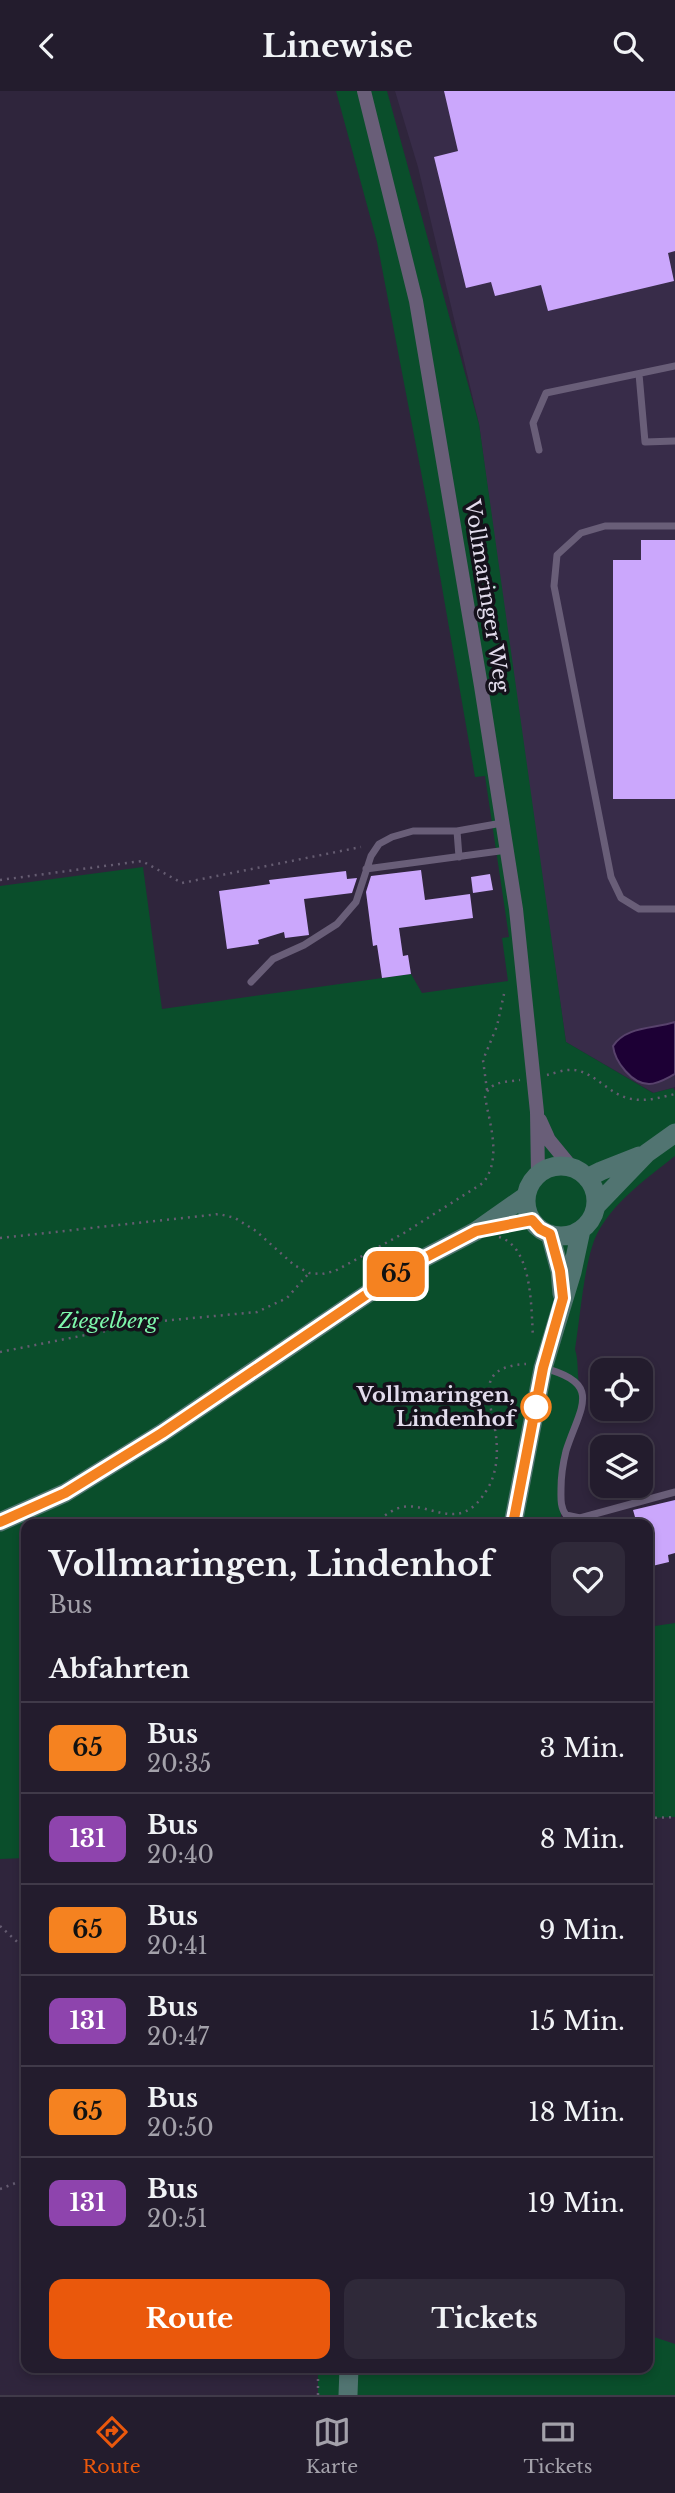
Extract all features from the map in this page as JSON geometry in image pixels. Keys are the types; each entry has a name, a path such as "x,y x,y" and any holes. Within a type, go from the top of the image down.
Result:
{"street":[{"name":"Vollmaringer Weg","path":"364,91 416,301 507,851 534,1077 538,1175"},
{"name":"Vollmaringer Weg","path":"537,1112 549,1140 580,1173"},
{"path":"596,1206 647,1153 675,1133"},
{"path":"0,1522 65,1493 162,1433 407,1267 476,1231 526,1196 538,1175 550,1168 580,1173 601,1171 647,1153"},
{"path":"514,1519 543,1368 572,1272 581,1230 593,1215 596,1206 596,1196 580,1173"},
{"path":"526,1196 526,1205 532,1220 540,1229 550,1234 566,1236 581,1230"},
{"path":"476,1231 532,1220"},
{"path":"550,1234 560,1271 563,1298"},
{"path":"348,2395 349,2373"}],"lane":[{"path":"539,450 533,423 546,393 675,366"},
{"path":"639,374 645,442 675,441"},
{"path":"675,526 605,526 581,533 557,555 554,586 611,877 621,898 639,909 675,909"},
{"path":"251,982 273,959 304,945 337,924 356,902 366,869 379,844 413,831 457,831 502,823"},
{"path":"457,831 459,857"},
{"path":"366,869 507,851"},
{"path":"543,1368 569,1376 583,1394 583,1406 561,1475 562,1510 566,1515 580,1518 675,1492"}],"path":[{"path":"0,880 142,861 182,883 379,844"},
{"path":"0,1238 219,1214 235,1218 256,1231 294,1265 309,1273 335,1271 404,1233 483,1183 490,1174 493,1156 483,1060 497,1026 504,993"},
{"path":"487,1090 493,1084 574,1070 632,1100 675,1094"},
{"path":"476,1231 506,1239 526,1266 533,1341"},
{"path":"0,1352 150,1322 257,1312 287,1298 309,1273"},
{"path":"382,1519 398,1508 418,1508 445,1515 461,1513 475,1505 488,1488 497,1467 496,1433 487,1395 489,1384 495,1375 514,1365 526,1364 543,1368"},
{"path":"653,1818 675,1817"},
{"path":"0,1926 21,1945"},
{"path":"0,2189 21,2181"},
{"path":"318,2373 318,2395"}],"shaded area":[{"path":"395,91 675,91 675,1087 654,1093 566,1042 479,424 418,167"},
{"path":"675,1022 675,1074 649,1084 636,1080 621,1065 613,1046 633,1031"}],"green space":[{"name":"Ziegelberg","path":"336,91 387,91 479,424 566,1042 653,1093 673,1088 675,1156 638,1185 615,1208 597,1233 592,1247 575,1349 583,1394 567,1450 560,1519 21,1519 21,1858 0,1859 0,886 143,867 162,1009 411,974 422,993 508,981 502,938 509,937 485,776 475,777 431,524 377,242"},
{"path":"675,1623 675,1817 653,1818 653,1626"},
{"path":"653,2337 675,2344 675,2395 318,2395 318,2373 653,2373"}],"building":[{"path":"444,91 675,91 675,251 668,253 674,281 548,311 541,285 495,296 491,282 466,288 434,157 458,151"},
{"path":"641,540 675,540 675,799 613,799 613,560 641,560"},
{"path":"421,870 425,900 470,894 473,918 399,928 403,956 408,955 411,974 382,978 377,945 373,946 366,892 371,876"},
{"path":"346,871 347,879 357,878 352,893 304,899 309,935 285,938 284,932 258,940 259,944 227,949 219,891 270,884 269,880"},
{"path":"490,874 493,890 473,893 471,877"},
{"path":"675,1500 675,1553 668,1555 669,1562 653,1566 653,1519 636,1519 633,1510"}],"bus line":[{"name":"65","path":"0,1522 65,1493 162,1433 407,1267 476,1231 532,1220 540,1229 550,1234 560,1271 563,1298 543,1368 514,1519"}],"place":[{"name":"Vollmaringen, Lindenhof","path":"536,1407"}]}
